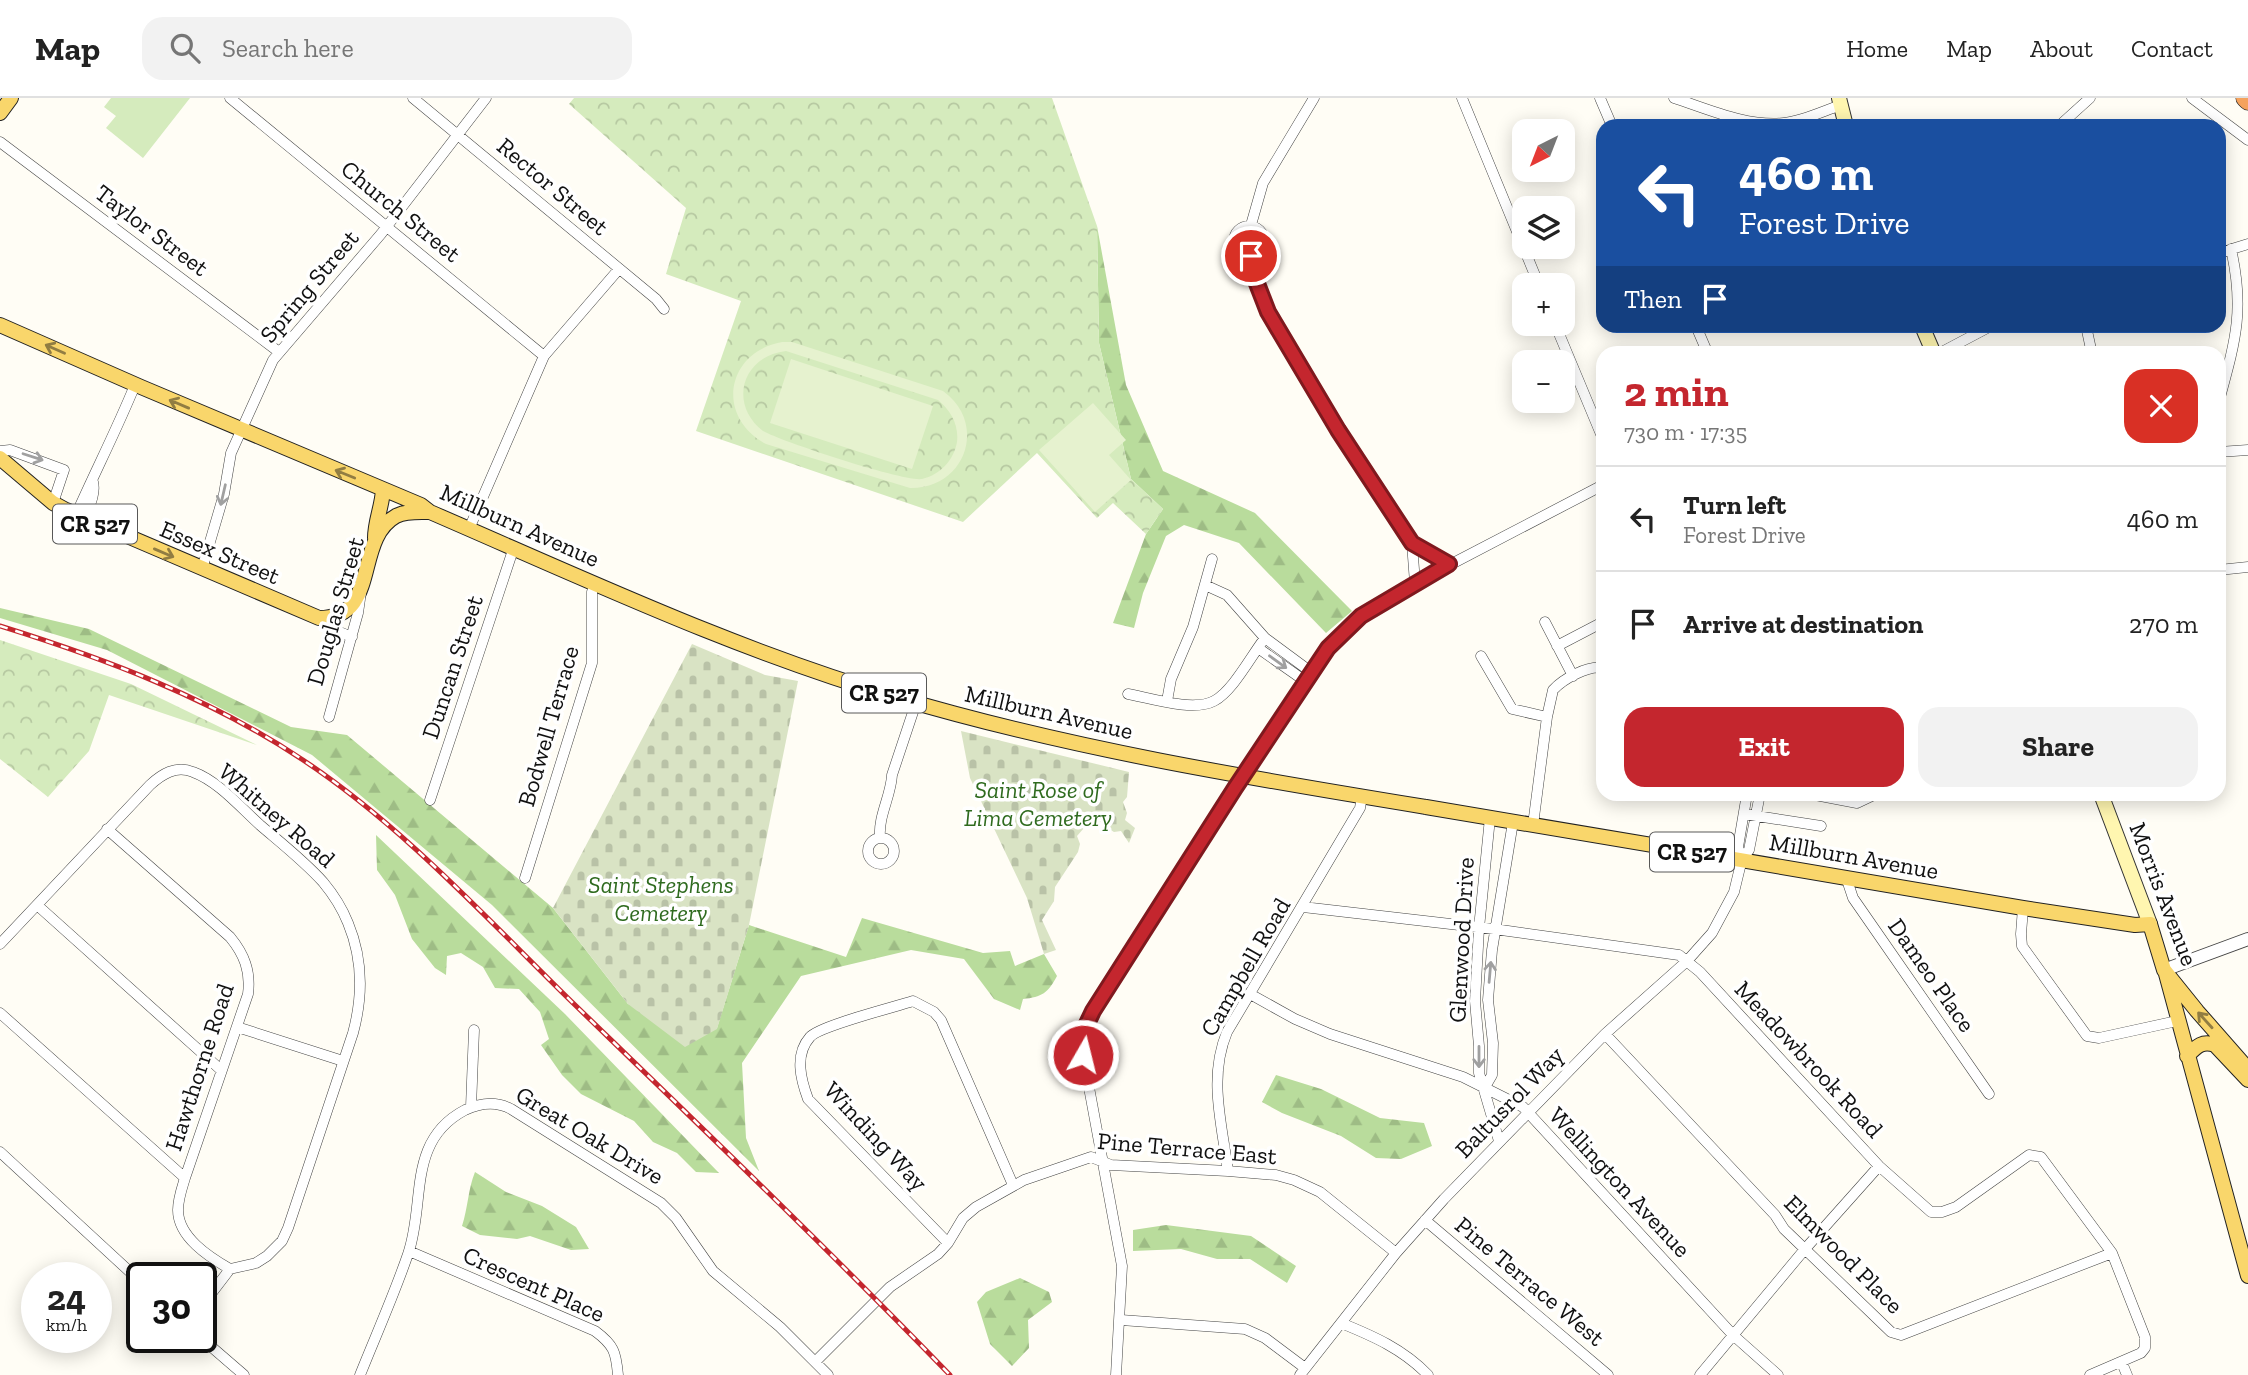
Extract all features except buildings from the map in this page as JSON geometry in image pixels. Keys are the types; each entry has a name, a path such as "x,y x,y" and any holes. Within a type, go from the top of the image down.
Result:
{"main road":[{"path":"0,113 11,98"},
{"path":"1840,102 1844,119"},
{"name":"Millburn Avenue","path":"0,325 728,640 792,664 916,703 1070,742 1242,776 2023,908 2135,925 2150,924"},
{"name":"Essex Street","path":"0,458 53,503 80,517 319,618"},
{"path":"375,538 375,523 382,504 383,490"},
{"name":"Douglas Street","path":"362,587 375,538 397,516 410,512 430,512"},
{"path":"319,618 338,615 347,609 356,600 362,587"},
{"name":"Morris Avenue","path":"2104,801 2150,924 2164,970 2248,1069"},
{"path":"2164,970 2248,1276"},
{"path":"2187,1056 2199,1044 2210,1043 2248,1080"}],"street":[{"name":"Church Street","path":"230,98 544,356"},
{"name":"Rector Street","path":"413,98 656,299 664,309"},
{"name":"Spring Street","path":"202,569 224,494 231,453 269,368 279,352 387,226 486,98"},
{"path":"1251,225 1263,183 1314,98"},
{"path":"1462,98 1534,273"},
{"path":"1674,98 1745,119"},
{"path":"2067,119 2090,98"},
{"path":"2192,98 2220,119"},
{"path":"1602,99 1609,119"},
{"path":"1801,119 1840,102"},
{"path":"2226,124 2248,140"},
{"name":"Taylor Street","path":"0,142 279,352"},
{"path":"1251,225 1259,229 1265,239 1260,251 1251,256 1242,254 1234,243 1238,230 1251,225"},
{"path":"2226,251 2248,244"},
{"path":"2226,375 2239,318 2238,286 2231,249"},
{"path":"1251,256 1256,281 1268,312 1331,419 1412,543 1449,564"},
{"path":"469,529 544,356 619,269"},
{"path":"1952,346 1977,333"},
{"path":"1560,336 1596,422"},
{"path":"80,517 88,486 93,482 135,385"},
{"path":"0,452 10,450 64,470 53,503"},
{"path":"2226,452 2248,450"},
{"path":"1116,1375 1122,1266 1083,1055 1085,1028 1093,1011 1242,776 1328,648 1347,628 1361,616 1415,583 1596,489"},
{"path":"1412,543 1415,583"},
{"name":"Duncan Street","path":"430,800 514,547"},
{"path":"1167,701 1171,679 1189,638 1212,559"},
{"path":"2226,569 2248,567"},
{"name":"Bodwell Terrace","path":"525,878 592,663 592,592 595,583"},
{"path":"1205,585 1227,595 1265,638 1308,677"},
{"name":"Douglas Street","path":"328,717 352,637 362,587"},
{"name":"Essex Street","path":"319,618 332,629 352,637"},
{"path":"1545,622 1573,676"},
{"path":"1557,646 1596,626"},
{"path":"1128,694 1192,706 1215,701 1229,688 1265,638"},
{"path":"1258,648 1308,677"},
{"path":"1481,656 1512,709 1547,718"},
{"path":"1533,825 1553,690 1573,676 1596,667"},
{"path":"880,838 879,827 892,775 916,703"},
{"name":"Whitney Road","path":"0,944 160,776 181,769 193,772 214,784 310,869 332,894 341,907 358,953 360,1001 355,1025 308,1171 282,1241 275,1250 256,1263 230,1269"},
{"name":"Campbell Road","path":"1228,1171 1216,1091 1220,1048 1360,808 1362,796"},
{"path":"1748,801 1750,814"},
{"path":"1750,814 1756,801"},
{"path":"1750,814 1821,826"},
{"name":"Baltusrol Way","path":"1302,1371 1425,1220 1605,1034 1687,961 1712,933 1734,892 1742,859 1738,847 1750,814"},
{"name":"Glenwood Drive","path":"1485,1087 1479,1073 1475,1001 1490,818"},
{"name":"Glenwood Drive","path":"1485,1087 1492,1075 1493,1043 1488,1000 1494,929 1513,822"},
{"name":"Hawthorne Road","path":"107,829 230,937 239,948 247,966 249,987 185,1178 178,1209 179,1224 194,1242 230,1269"},
{"name":"Dameo Place","path":"1846,877 1853,898 1989,1094"},
{"path":"37,905 221,1070"},
{"name":"Meadowbrook Road","path":"1303,907 1494,929 1673,954 1700,972 1879,1166 1931,1212 1942,1212 1956,1207 2029,1155 2041,1157 2112,1253 2140,1321 2145,1348 2122,1363"},
{"path":"2023,908 2022,946 2087,1036 2099,1038 2177,1021"},
{"path":"2164,970 2248,939"},
{"name":"Wellington Avenue","path":"1250,994 1295,1019 1330,1034 1463,1077 1523,1107 1732,1335 1778,1375"},
{"name":"Winding Way","path":"948,1243 808,1099 799,1077 808,1038 814,1033 913,1001 934,1012 941,1020 1013,1185"},
{"path":"0,1013 185,1178"},
{"path":"237,1027 343,1061"},
{"path":"360,1375 409,1251 426,1153 444,1125 471,1107 474,1030"},
{"name":"Elmwood Place","path":"1605,1034 1805,1249 1886,1329 1897,1335 2112,1253"},
{"path":"1485,1087 1499,1141"},
{"name":"Great Oak Drive","path":"471,1107 487,1103 503,1105 661,1203 676,1218 713,1272 780,1327 828,1375"},
{"path":"0,1152 126,1268"},
{"name":"Pine Terrace East","path":"815,1362 891,1287 938,1254 963,1219 976,1207 1013,1185 1091,1157 1111,1165 1276,1175 1320,1192 1396,1253"},
{"path":"1700,1375 1805,1249 1879,1166"},
{"name":"Pine Terrace West","path":"1425,1220 1608,1375"},
{"name":"Crescent Place","path":"409,1251 595,1331 609,1341 616,1353 618,1375"},
{"path":"217,1286 230,1269"},
{"path":"1121,1320 1245,1329 1265,1338 1302,1371"},
{"path":"1341,1323 1383,1340 1407,1356 1428,1375"},
{"path":"217,1352 244,1375"},
{"path":"2090,1375 2122,1363 2127,1375"}],"green space":[{"path":"111,98 190,98 143,158 106,128 116,116 104,107"},
{"path":"574,98 1052,98 1097,226 1099,343 1131,479 1163,509 1146,534 1113,503 1097,518 1037,453 963,522 696,431 741,301 666,274 686,208 569,104"},
{"path":"1097,226 1126,385 1163,471 1255,513 1352,611 1326,633 1239,543 1184,525 1166,536 1143,593 1134,628 1113,623 1146,534 1163,509 1131,479 1099,343"},
{"path":"792,342 943,391 957,404 965,420 967,436 964,452 957,466 945,478 929,485 910,488 766,444 750,432 739,418 734,402 734,387 739,372 749,358 763,348","holes":["786,351 938,400 953,419 957,442 953,455 945,466 922,479 892,474 843,460 763,431 752,420 743,395 750,371 771,355"]},
{"path":"791,359 933,406 912,469 770,423"},
{"path":"1093,403 1126,440 1109,455 1131,480 1095,512 1039,450"},
{"path":"0,608 89,629 291,727 347,735 553,908 628,1004 717,1028 749,925 846,957 862,918 983,953 1010,951 1015,966 1044,954 1057,976 1044,993 1023,999 1020,1010 994,999 964,959 911,950 801,976 742,1063 746,1138 759,1171 492,905 312,755 107,650 0,618"},
{"path":"0,640 131,684 257,745 109,695 89,751 48,797 0,759"},
{"name":"Saint Stephens Cemetery","path":"692,644 765,675 798,681 749,925 717,1029 685,1047 628,1004 553,908"},
{"name":"Saint Rose of Lima Cemetery","path":"961,731 1129,772 1127,797 1123,802 1127,813 1125,820 1135,828 1129,843 1121,831 1114,832 1096,821 1090,829 1084,828 1077,836 1080,844 1078,852 1055,887 1054,901 1042,920 1056,950 1044,954 1027,898 970,778"},
{"path":"376,835 565,1014 719,1173 696,1172 677,1153 653,1142 634,1121 581,1094 562,1075 541,1045 549,1039 540,1012 519,989 495,988 483,967 461,953 447,956 446,975 435,968 412,939 395,895 377,870"},
{"path":"1276,1075 1321,1089 1380,1118 1424,1123 1432,1146 1401,1159 1376,1158 1341,1136 1282,1113 1262,1102"},
{"path":"475,1172 506,1192 542,1206 576,1227 589,1249 571,1250 530,1236 517,1239 480,1235 462,1226"},
{"path":"1166,1225 1251,1236 1296,1266 1287,1283 1250,1259 1217,1259 1181,1249 1133,1251 1133,1230"},
{"path":"1020,1278 1049,1292 1052,1302 1028,1320 1029,1348 1012,1366 990,1344 977,1302 986,1292"}],"railway":[{"path":"0,626 79,652 194,699 268,738 303,760 376,814 444,875 950,1375"}],"route":[{"path":"1083,1055 1085,1028 1093,1011 1279,719 1328,648 1361,616 1449,564 1412,543 1338,430 1268,312 1252,268 1251,256"}]}
